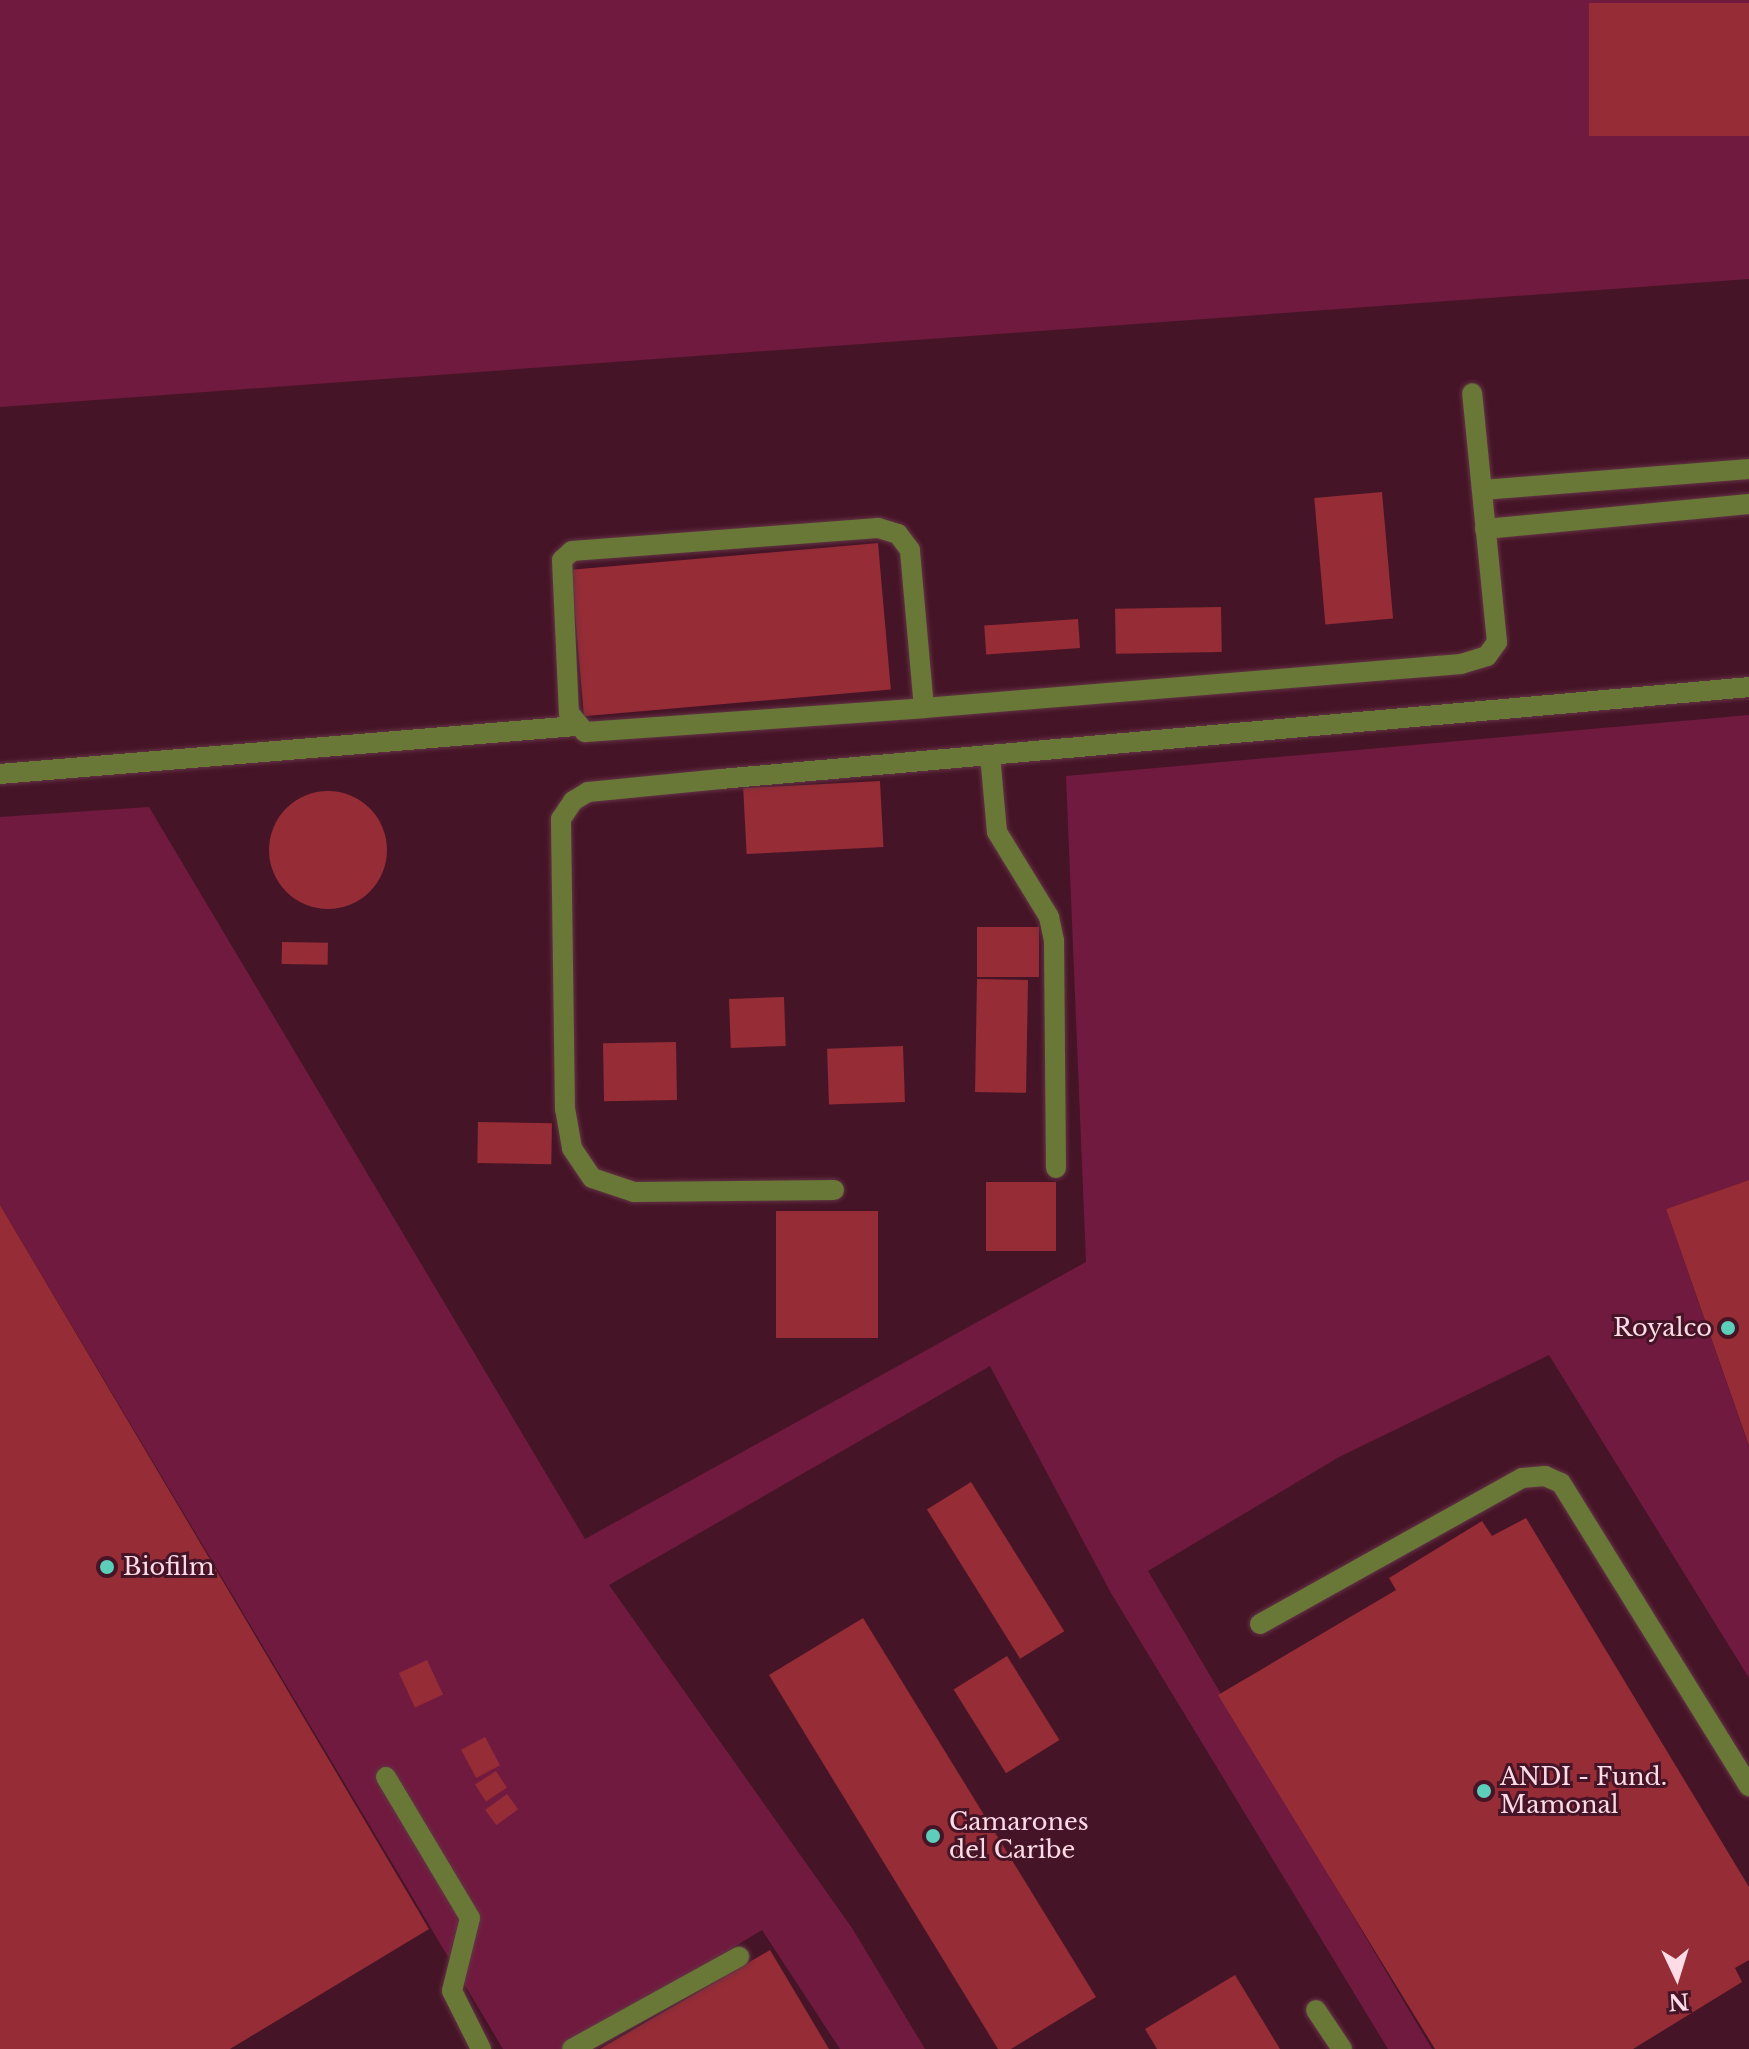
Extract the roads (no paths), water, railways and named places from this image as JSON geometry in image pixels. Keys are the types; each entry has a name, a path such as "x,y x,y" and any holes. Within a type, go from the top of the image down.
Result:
{"lane":[{"path":"0,774 575,726 585,732 924,708 1487,656 1497,642 1472,393"},
{"path":"1482,490 1749,469"},
{"path":"1485,529 1749,504"},
{"path":"575,726 559,571 572,551 878,528 898,534 910,550 924,708"},
{"path":"834,1190 634,1192 592,1178 572,1148 565,1109 561,819 588,792 1749,687"},
{"path":"990,755 997,832 1049,917 1054,941 1056,1168"},
{"path":"1260,1624 1522,1478 1545,1476 1561,1483 1749,1786"},
{"path":"386,1777 470,1918 452,1991 481,2049"},
{"path":"572,2049 739,1957"},
{"path":"1316,2010 1342,2049"}],"place":[{"name":"Royalco","path":"1728,1328"},
{"name":"Biofilm","path":"107,1567"},
{"name":"ANDI - Fund. Mamonal","path":"1484,1791"},
{"name":"Camarones del Caribe","path":"933,1836"}]}
